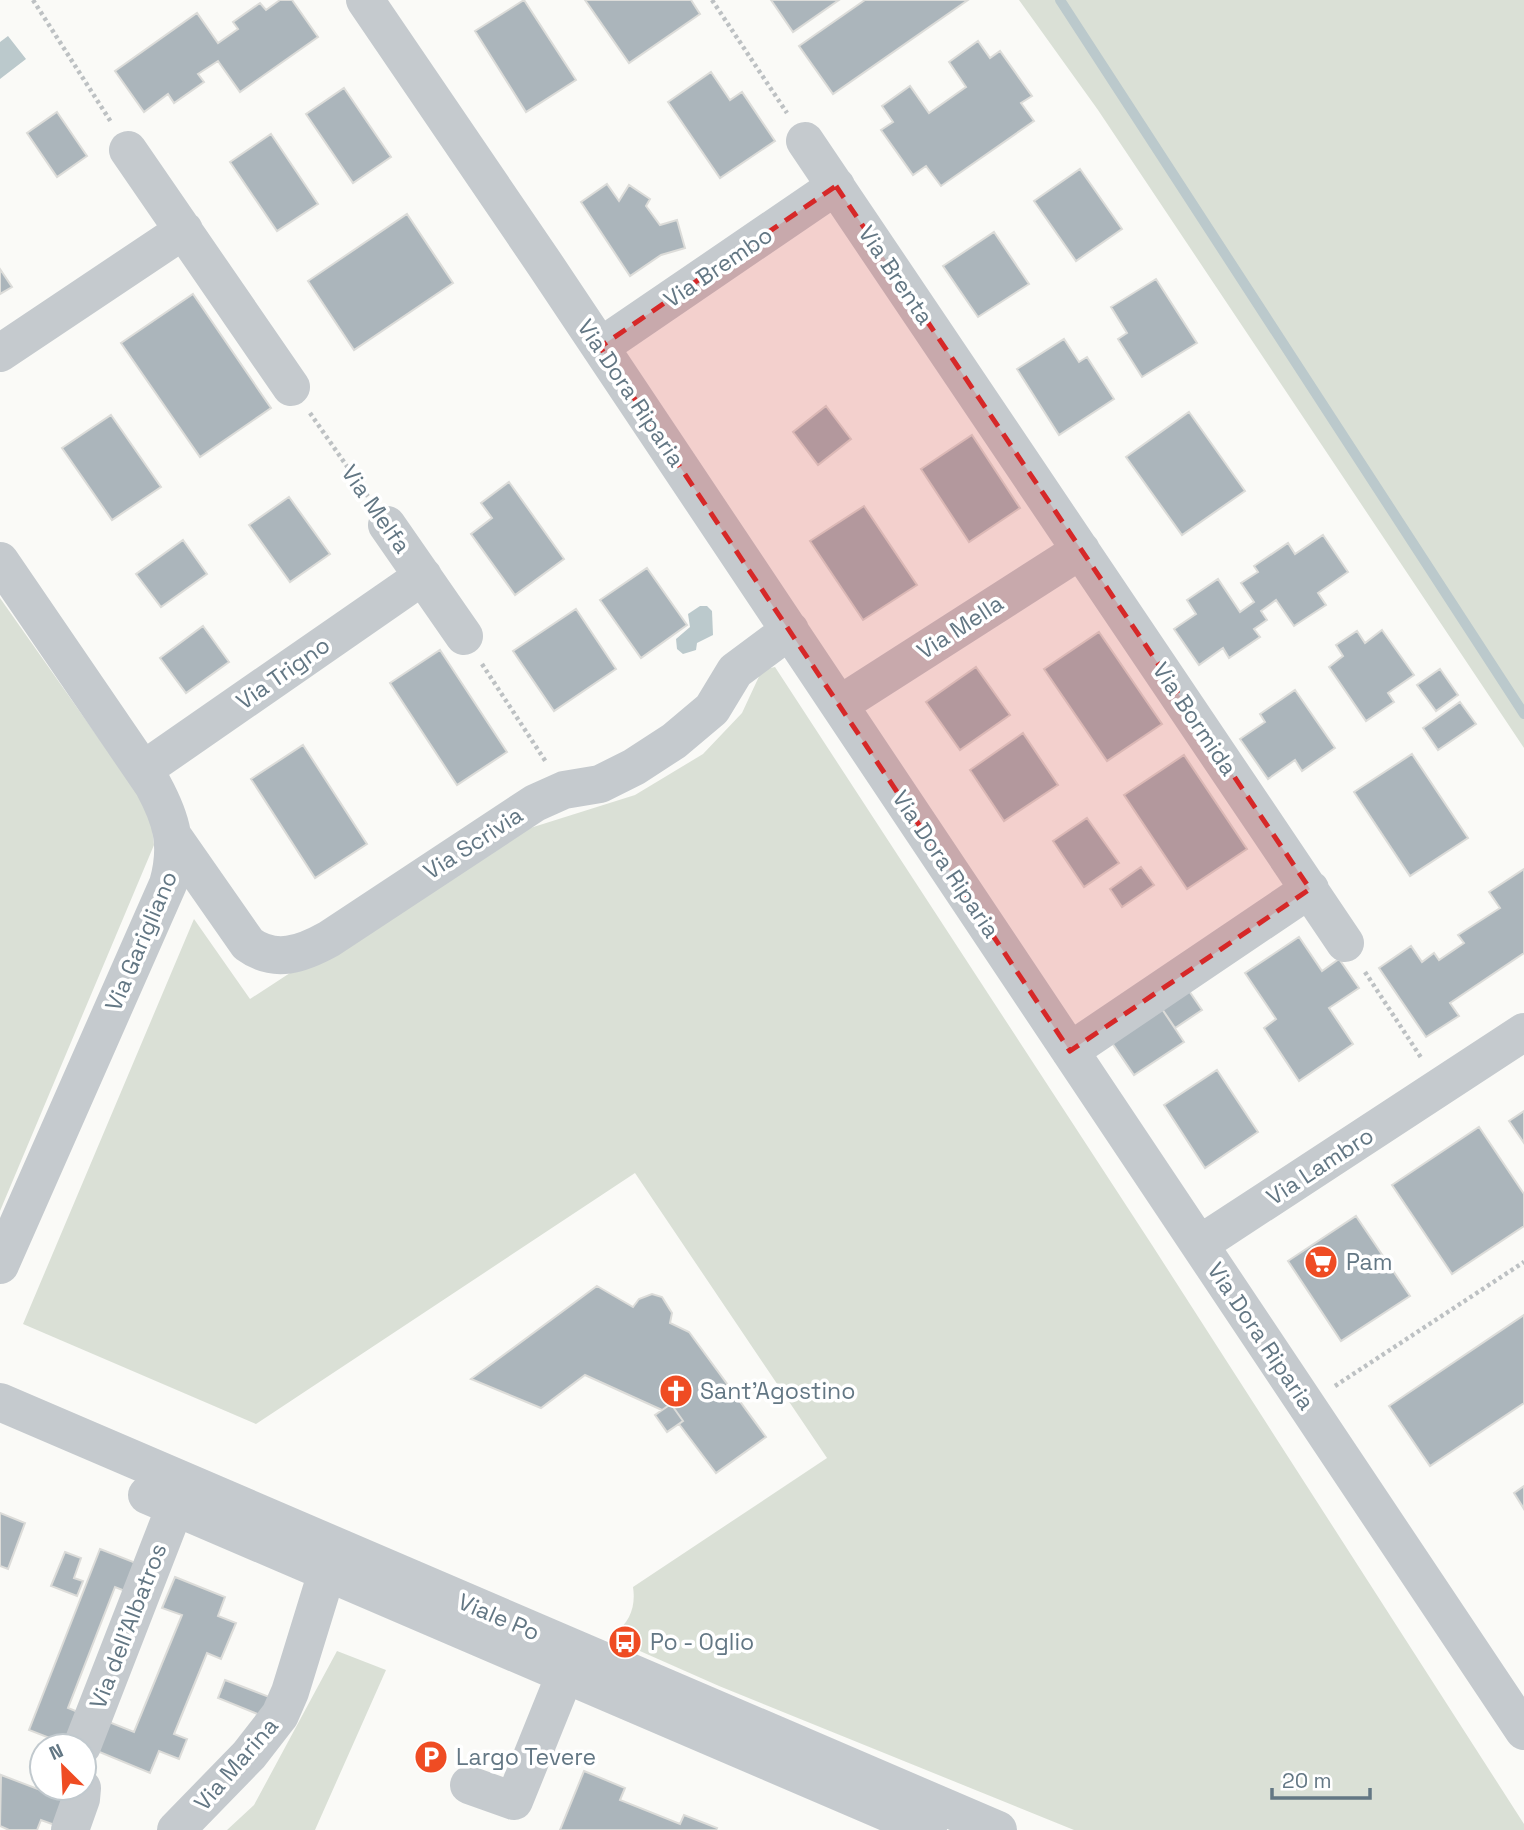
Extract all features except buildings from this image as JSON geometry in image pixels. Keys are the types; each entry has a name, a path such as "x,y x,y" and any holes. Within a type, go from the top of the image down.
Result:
{"street":[{"name":"Via Dora Riparia","path":"365,0 600,347 1524,1731"},
{"name":"Via Brenta","path":"805,141 1082,550"},
{"path":"128,150 291,387"},
{"name":"Via Brembo","path":"600,347 836,187"},
{"path":"0,353 184,230"},
{"name":"Via Melfa","path":"387,525 464,636"},
{"name":"Via Mella","path":"839,705 1082,550"},
{"name":"Via Bormida","path":"1082,550 1345,943"},
{"name":"Via Garigliano","path":"0,562 143,770 163,803 174,838 174,862 168,884 0,1265"},
{"name":"Via Trigno","path":"143,770 423,576"},
{"name":"Via Scrivia","path":"174,838 248,944 265,954 287,956 312,949 535,803 564,790 600,784 634,767 674,741 712,709 735,671 789,631"},
{"path":"1070,1051 1310,888"},
{"name":"Via Lambro","path":"1200,1244 1524,1032"},
{"name":"Viale Po","path":"0,1402 570,1662 928,1830"},
{"name":"Viale Po","path":"0,1432 327,1572 570,1662 975,1825"},
{"name":"Via dell'Albatros","path":"87,1732 175,1507"},
{"name":"Via Marina","path":"176,1830 249,1755 280,1715 290,1692 327,1572"},
{"path":"469,1785 514,1801 570,1662"},
{"path":"70,1830 80,1802"}],"path":[{"path":"33,0 128,150"},
{"path":"712,0 805,141"},
{"name":"Via Melfa","path":"291,387 387,525"},
{"path":"464,636 564,790"},
{"path":"1345,943 1440,1087"},
{"path":"1307,1404 1524,1262"}],"highlighted area":[{"path":"836,186 1310,889 1070,1051 600,347"}],"shaded area":[{"path":"1019,0 1524,0 1524,748 1098,110"},
{"path":"8,36 26,59 0,79 0,42"},
{"path":"0,598 142,800 151,819 154,845 0,1211"},
{"path":"700,606 707,606 712,611 713,635 697,643 696,650 683,654 677,649 676,639 690,627 688,614"},
{"path":"775,667 1152,1245 1524,1824 1524,1830 1074,1830 719,1686 615,1640 614,1633 631,1613 633,1587 827,1458 635,1173 256,1424 23,1324 194,919 250,999 495,839 635,795 703,754 742,713 762,670"},
{"path":"337,1651 386,1670 315,1830 227,1830 254,1805"}],"waterway":[{"path":"1060,0 1524,714"}],"place":[{"name":"Pam","path":"1321,1262"},
{"name":"Sant'Agostino","path":"676,1391"},
{"name":"Po - Oglio","path":"625,1642"},
{"name":"Largo Tevere","path":"431,1757"}]}
